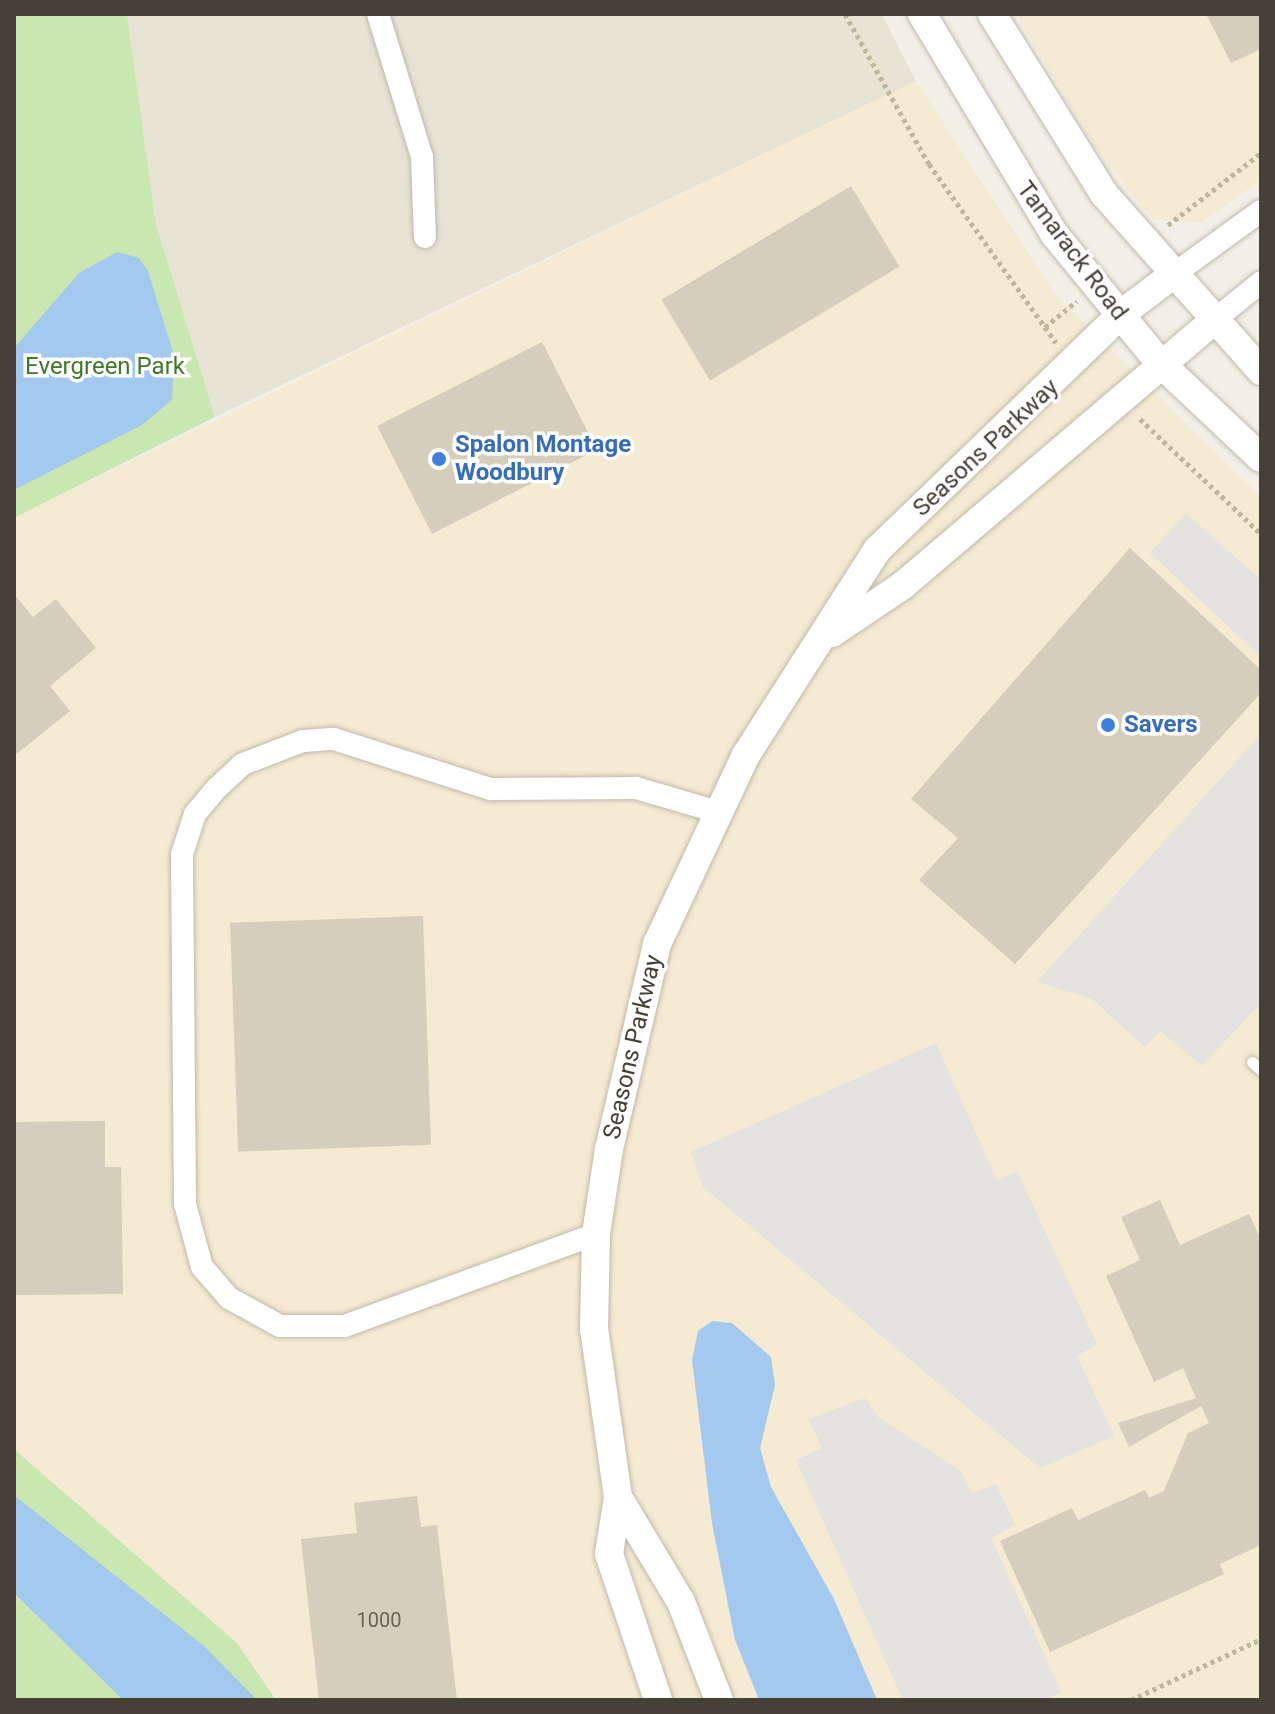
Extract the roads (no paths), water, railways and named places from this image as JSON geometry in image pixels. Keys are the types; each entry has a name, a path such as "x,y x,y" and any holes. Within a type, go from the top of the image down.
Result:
{"street":[{"path":"378,14 422,157 425,237"},
{"name":"Tamarack Road","path":"922,14 1018,181 1120,315 1158,361 1261,458"},
{"path":"992,14 1056,125 1170,277 1261,371"},
{"path":"1170,277 1261,211"},
{"name":"Seasons Parkway","path":"658,1700 609,1554 618,1497 596,1359 596,1234 635,1016 662,931 746,755 825,638 877,550 1120,315 1170,277"},
{"path":"1212,322 1261,282"},
{"name":"Seasons Parkway","path":"825,638 902,586 1158,361 1212,322"},
{"path":"596,1234 344,1326 280,1326 229,1298 202,1267 185,1204 182,854 195,814 217,788 243,764 303,741 346,742 491,789 636,788 718,812"},
{"name":"Seasons Parkway","path":"618,1497 681,1602 719,1700"}],"water":[{"path":"117,252 139,258 148,271 174,355 172,400 142,425 14,490 14,348 79,273"},
{"path":"712,1321 732,1323 771,1357 775,1385 760,1448 771,1487 834,1599 877,1700 759,1700 735,1640 712,1523 692,1360 698,1331"},
{"path":"14,1495 204,1646 257,1700 123,1700 14,1593"}],"place":[{"name":"Spalon Montage Woodbury","path":"439,459"},
{"name":"Savers","path":"1108,725"}],"park label":[{"name":"Evergreen Park","path":"105,367"}]}
